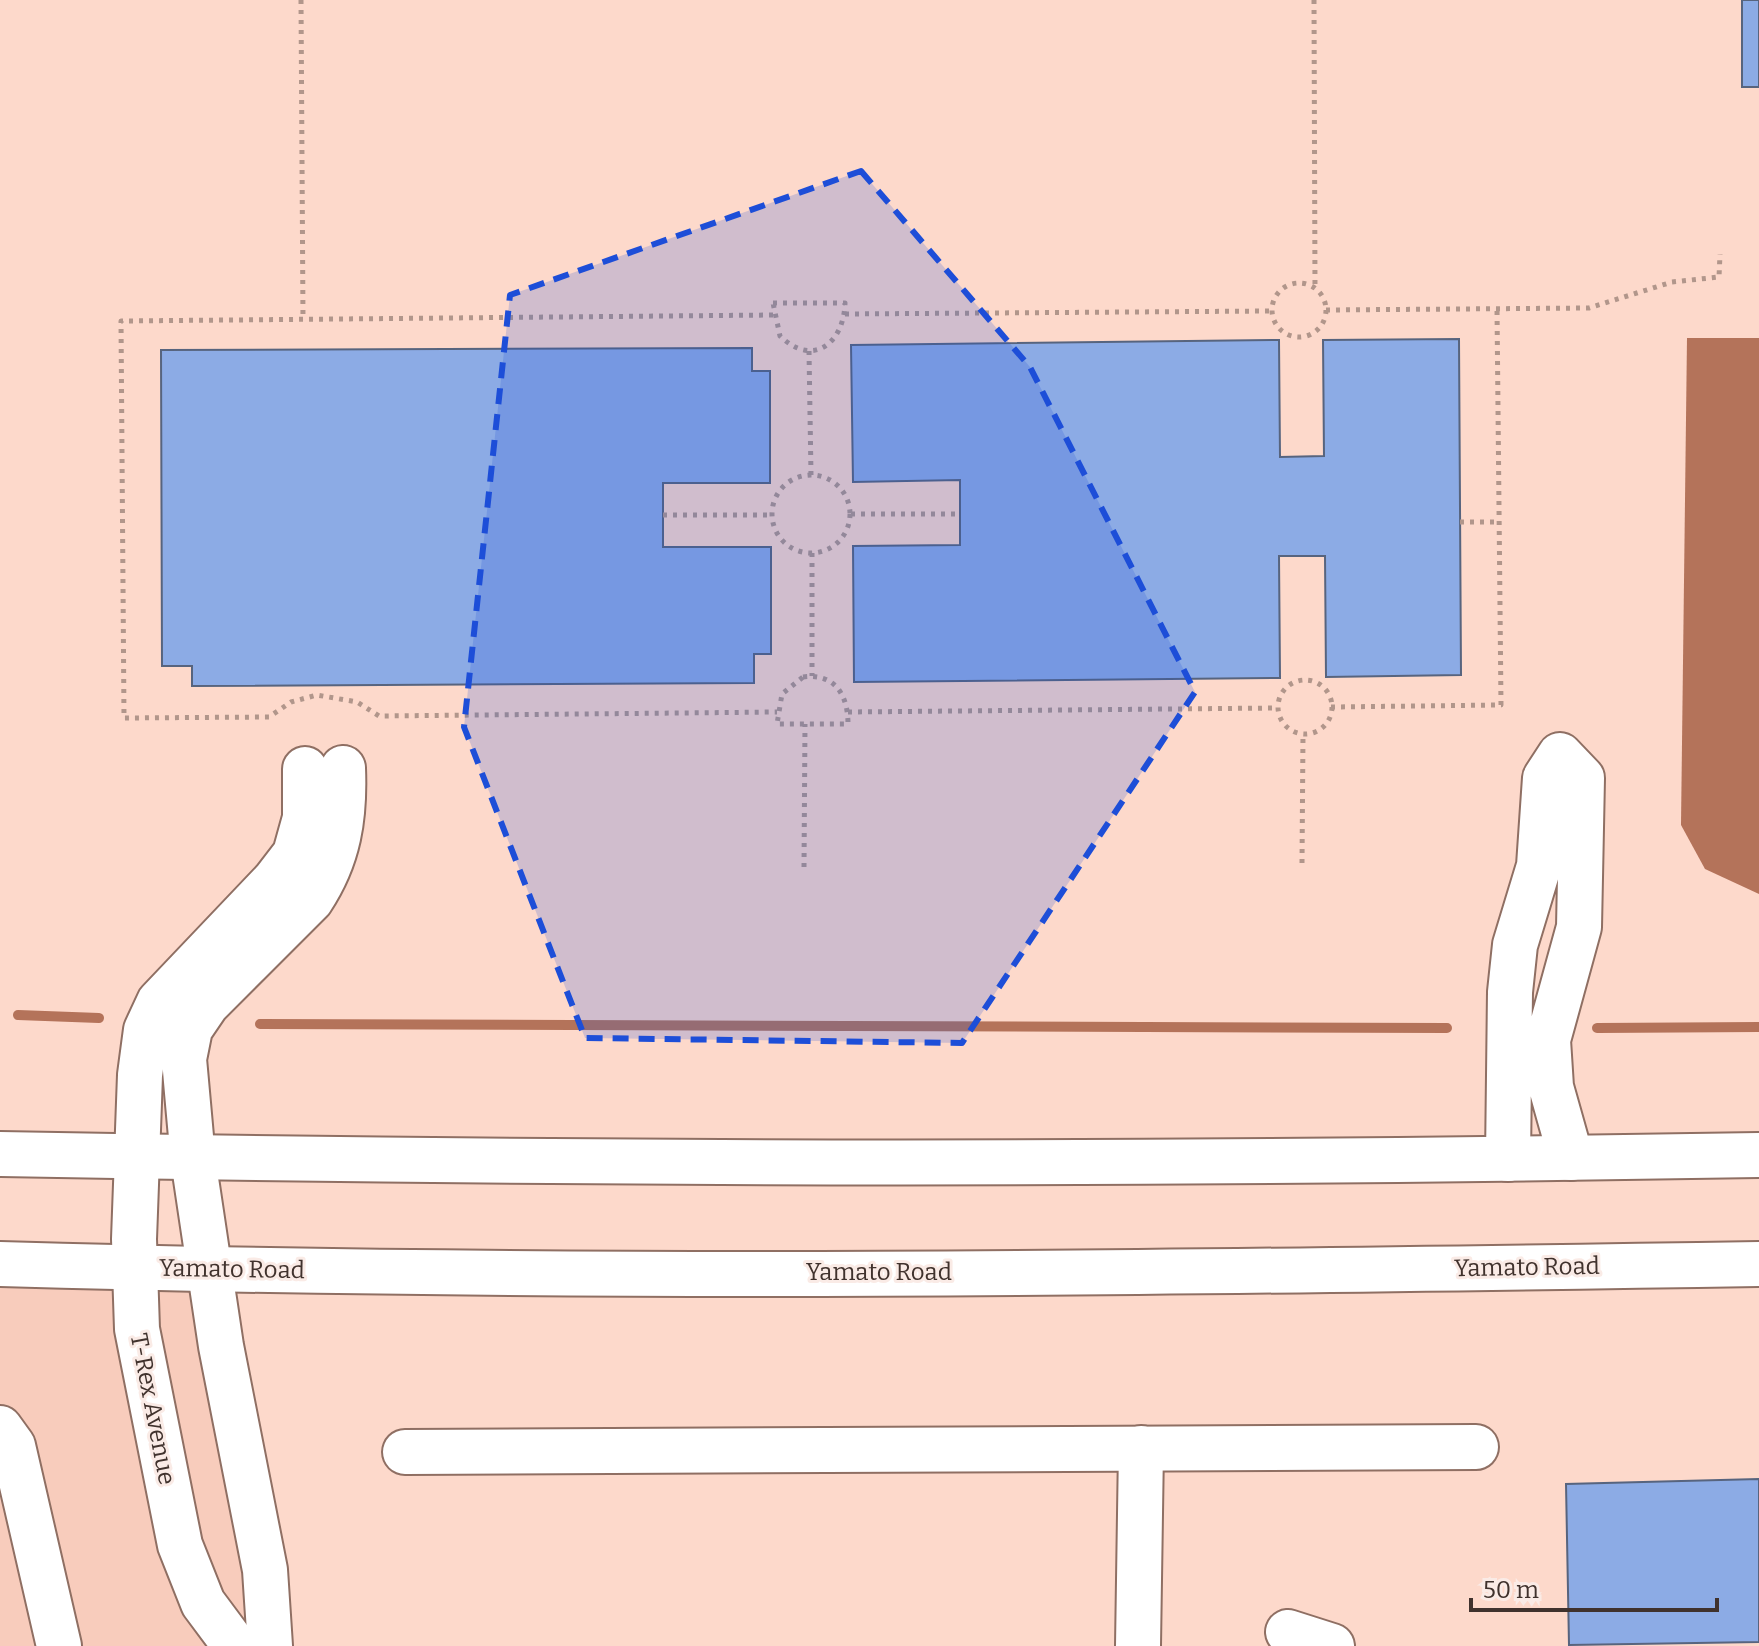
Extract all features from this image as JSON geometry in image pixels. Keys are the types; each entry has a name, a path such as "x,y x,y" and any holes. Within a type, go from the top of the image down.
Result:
{"main road":[{"path":"1508,1159 1510,992 1515,945 1539,866 1545,778 1560,755 1582,778 1579,927 1548,1040 1551,1087 1571,1158"},
{"name":"T-Rex Avenue","path":"193,1159 184,1075 190,1029 207,1004 311,900 321,884 340,836 324,768 295,854 275,880 176,982 152,1014 142,1050 134,1268 141,1350 180,1545 203,1603 235,1646"},
{"path":"0,1154 193,1159 1508,1159 1759,1155"},
{"path":"193,1159 221,1346 265,1570 270,1646"},
{"name":"Yamato Road","path":"0,1264 564,1272 1272,1271 1759,1264"},
{"path":"0,1428 13,1446 59,1646"},
{"path":"405,1452 1476,1447"},
{"path":"1138,1646 1141,1448"},
{"path":"1288,1632 1332,1646"}],"path":[{"path":"301,0 303,319"},
{"path":"1314,0 1315,289"},
{"path":"1326,310 1589,308 1660,285 1719,277 1720,254"},
{"path":"1299,283 1321,294 1326,310 1321,327 1314,333 1297,337 1279,328 1272,311 1283,289 1299,283"},
{"path":"773,303 845,303 845,314 838,336 830,344 809,351 798,349 780,336 773,315 773,303"},
{"path":"1331,707 1501,705 1497,309"},
{"path":"845,314 1272,311"},
{"path":"773,315 121,321 124,718 269,717 291,702 317,695 357,702 379,716 777,712"},
{"path":"809,351 811,475"},
{"path":"811,475 826,478 839,486 851,514 843,537 824,551 812,553 789,546 774,527 772,515 775,500 783,487 796,478 811,475"},
{"path":"851,514 960,514"},
{"path":"663,515 772,515"},
{"path":"1460,522 1499,522"},
{"path":"812,553 812,676"},
{"path":"812,676 838,686 848,712 848,724 777,724 777,712 787,687 812,676"},
{"path":"1304,680 1326,691 1331,707 1326,724 1303,734 1285,726 1277,708 1282,692 1304,680"},
{"path":"848,712 1277,708"},
{"path":"804,867 805,724"},
{"path":"1302,863 1303,734"}],"highlighted area":[{"path":"861,171 1030,367 1195,692 962,1043 585,1038 464,727 510,295"}],"shaded area":[{"path":"1687,338 1759,338 1759,894 1705,869 1681,825"},
{"path":"0,1264 210,1269 270,1646 0,1646"}],"building":[{"path":"1742,0 1759,0 1759,87 1742,87"},
{"path":"1459,339 1461,675 1326,677 1325,556 1279,556 1280,678 854,682 853,546 960,545 960,480 853,482 851,345 1279,340 1280,457 1324,456 1323,340"},
{"path":"752,348 752,371 770,371 770,483 663,483 663,547 771,547 771,654 754,654 754,683 192,686 192,666 162,666 161,350"},
{"path":"1759,1479 1759,1642 1569,1645 1566,1484"}],"waterway":[{"path":"18,1015 99,1018"},
{"path":"260,1024 1447,1028"},
{"path":"1597,1028 1759,1027"}]}
